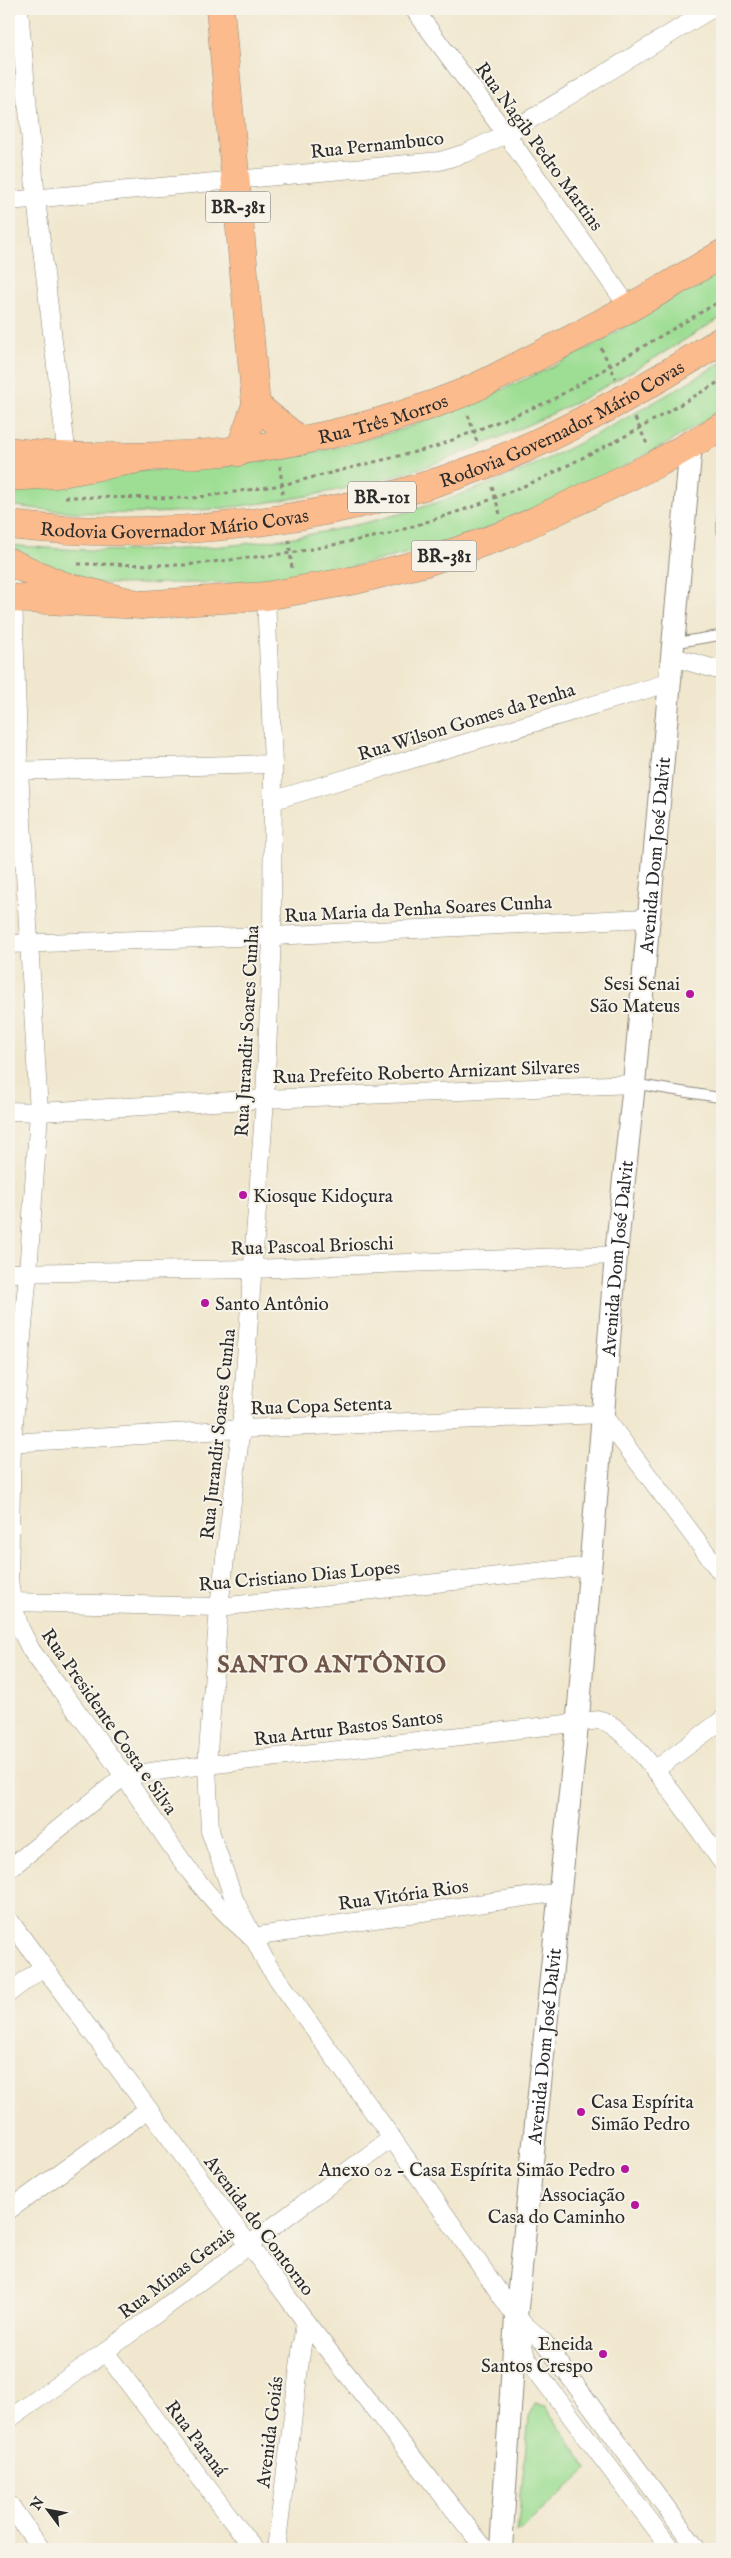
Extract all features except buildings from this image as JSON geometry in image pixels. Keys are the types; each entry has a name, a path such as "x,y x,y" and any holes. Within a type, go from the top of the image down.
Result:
{"main road":[{"name":"BR-381","path":"220,9 256,405 239,452"},
{"name":"Rua Três Morros","path":"9,451 67,456 149,457 239,452 300,441 402,415 461,393 630,309 722,254"},
{"name":"Rodovia Governador Mário Covas","path":"9,526 69,531 184,529 345,507 484,465 519,450 606,408 722,340"},
{"path":"256,405 300,441"},
{"name":"BR-381","path":"11,598 141,605 266,596 356,580 423,563 507,534 656,464 722,427"},
{"path":"9,477 56,474 149,457"},
{"path":"9,562 61,585 141,605"}],"street":[{"path":"19,9 36,199 67,456"},
{"name":"Rua Nagib Pedro Martins","path":"414,9 506,134 630,309"},
{"name":"Rua Pernambuco","path":"9,201 440,161 466,153 506,134 711,9"},
{"name":"Avenida Dom José Dalvit","path":"501,2549 516,2317 577,1722 616,1255 634,1084 691,444"},
{"name":"Rua Jurandir Soares Cunha","path":"266,596 274,800 272,936 265,1099 241,1429 219,1607 207,1765 210,1831 220,1863 252,1937 266,1964 392,2138 516,2317"},
{"name":"Rua Presidente Costa e Silva","path":"11,598 14,771 30,943 39,1112 28,1273 10,1442 10,1603 20,1628 32,1650 124,1776 206,1894 252,1937"},
{"path":"673,650 722,671"},
{"name":"Rua Wilson Gomes da Penha","path":"274,800 670,682"},
{"path":"14,771 273,764"},
{"name":"Rua Maria da Penha Soares Cunha","path":"9,944 272,936 648,918"},
{"name":"Rua Prefeito Roberto Arnizant Silvares","path":"9,1111 39,1112 265,1099 634,1084"},
{"name":"Rua Pascoal Brioschi","path":"9,1273 253,1269 616,1255"},
{"path":"602,1414 722,1574"},
{"name":"Rua Copa Setenta","path":"10,1442 241,1429 602,1414"},
{"name":"Rua Cristiano Dias Lopes","path":"10,1603 219,1607 590,1566"},
{"path":"655,1770 722,1720"},
{"path":"577,1722 608,1721 617,1728 655,1770 722,1862"},
{"name":"Rua Artur Bastos Santos","path":"124,1776 577,1722"},
{"path":"9,1869 124,1776"},
{"name":"Rua Vitória Rios","path":"252,1937 560,1892"},
{"name":"Avenida do Contorno","path":"9,1920 147,2110 305,2321 486,2549"},
{"path":"9,1993 43,1967"},
{"path":"9,2210 147,2110"},
{"name":"Rua Minas Gerais","path":"9,2419 105,2352 392,2138"},
{"path":"516,2317 543,2341 697,2549"},
{"path":"516,2317 526,2357 670,2549"},
{"name":"Avenida Goiás","path":"276,2549 305,2321"},
{"name":"Rua Paraná","path":"105,2352 254,2549"},
{"path":"9,2504 41,2549"}],"lane":[{"path":"722,516 722,532"},
{"path":"673,650 722,635"},
{"path":"634,1084 722,1098"}],"green space":[{"path":"722,267 722,317 588,396 482,445 422,468 337,490 243,506 148,513 101,513 54,511 9,505 9,489 139,471 217,467 277,459 335,448 403,429 470,404 552,367 603,340"},
{"path":"722,362 722,410 668,443 575,492 473,534 417,551 312,576 274,582 117,584 79,582 9,555 9,545 75,550 141,550 206,547 271,540 335,529 399,514 461,494 549,458 624,419"},
{"path":"535,2404 545,2406 588,2469 517,2533 529,2418"}],"place":[{"name":"Sesi Senai São Mateus","path":"690,994"},
{"name":"Kiosque Kidoçura","path":"243,1195"},
{"name":"Santo Antônio","path":"205,1303"},
{"name":"Casa Espírita Simão Pedro","path":"581,2112"},
{"name":"Anexo 02 - Casa Espírita Simão Pedro","path":"625,2169"},
{"name":"Associação Casa do Caminho","path":"635,2205"},
{"name":"Eneida Santos Crespo","path":"603,2354"}],"district":[{"name":"SANTO ANTÔNIO","path":"332,1664"}]}
